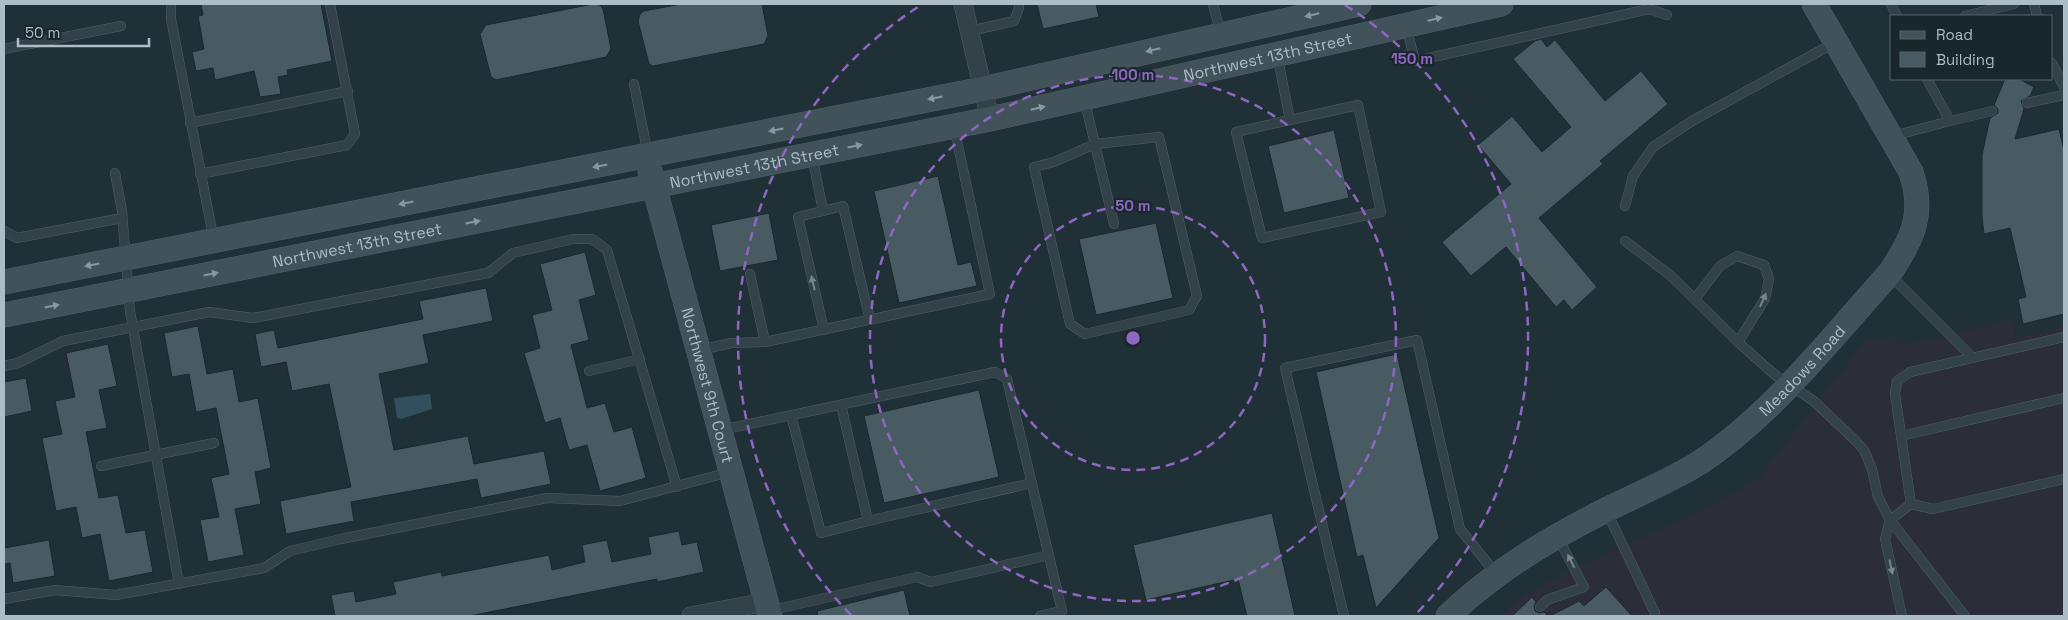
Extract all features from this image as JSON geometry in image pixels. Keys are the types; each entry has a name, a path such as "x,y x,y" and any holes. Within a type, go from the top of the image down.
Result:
{"street":[{"path":"963,4 990,119"},
{"name":"Northwest 13th Street","path":"4,282 983,89 1359,4"},
{"name":"Northwest 13th Street","path":"4,315 990,119 1501,4"},
{"name":"Meadows Road","path":"1449,616 1497,575 1557,535 1699,463 1748,424 1789,384 1889,274 1908,242 1919,206 1917,188 1911,172 1834,43 1814,4"},
{"name":"Northwest 9th Court","path":"648,156 653,187 768,610"},
{"path":"691,616 768,610"}],"lane":[{"path":"171,4 170,19 214,241"},
{"path":"200,174 347,146 355,134 330,4"},
{"path":"970,31 1014,21 1020,8 1018,4"},
{"path":"1213,4 1220,35"},
{"path":"1969,15 2014,4"},
{"path":"1406,25 1415,61 1649,9 1667,16"},
{"path":"4,49 121,26"},
{"path":"1625,206 1633,176 1653,147 1692,122 1834,43"},
{"path":"1277,54 1290,120"},
{"path":"2053,65 2064,87"},
{"path":"1928,80 1950,121"},
{"path":"634,84 648,156"},
{"path":"190,123 348,91"},
{"path":"2027,103 2064,95"},
{"path":"1084,98 1114,224"},
{"path":"1358,105 1381,212 1262,238 1236,132 1290,120 1358,105"},
{"path":"1890,136 1992,111"},
{"path":"698,351 731,343 765,342 990,294 954,126"},
{"path":"1159,137 1197,296 1189,310 1085,334 1070,324 1034,167 1054,162 1095,144 1159,137"},
{"path":"812,155 823,211"},
{"path":"116,173 133,327 179,584"},
{"path":"824,330 798,217 843,206 870,320"},
{"path":"4,230 17,238 122,218"},
{"path":"4,366 18,363 63,341 209,312 254,318 488,272 513,254 573,239 592,239 608,250 677,487"},
{"path":"1625,241 1670,275 1738,342 1789,384 1815,402 1864,450 1872,469 1878,497 1890,520 1965,616"},
{"path":"1695,299 1720,266 1737,256 1764,265 1769,279 1765,299 1738,342"},
{"path":"750,274 765,342"},
{"path":"1889,274 1973,358"},
{"path":"1911,504 1894,394 1897,381 1910,372 2064,337"},
{"path":"1344,616 1285,368 1416,340 1460,530 1497,575"},
{"path":"589,372 640,359"},
{"path":"719,431 995,372 1007,379 1062,614 1040,616"},
{"path":"1901,436 2064,398"},
{"path":"841,405 868,520"},
{"path":"792,416 820,533 868,520 1032,483"},
{"path":"101,466 214,443"},
{"path":"4,599 55,590 116,596 264,568 290,551 546,498 620,501 730,472"},
{"path":"1911,504 1933,509 2064,479"},
{"path":"1902,616 1885,539 1890,520 1911,504"},
{"path":"1606,510 1655,613"},
{"path":"1540,607 1547,600 1584,587 1557,535"},
{"path":"768,610 917,577 931,582 1049,555"}],"shaded area":[{"path":"2012,320 2017,338 2064,327 2064,616 1499,616 1522,597 1562,574 1707,508 1758,479 1867,339 1913,343"},
{"path":"430,394 432,409 401,419 397,418 394,398"}],"building":[{"path":"201,4 321,4 332,61 287,70 288,75 278,77 281,94 260,97 254,71 215,80 213,68 196,71 192,52 204,49 198,16 203,15"},
{"path":"593,4 600,5 603,9 611,49 606,57 496,80 491,77 480,34 486,25"},
{"path":"681,4 762,4 768,36 764,44 653,66 649,64 638,21 640,14 644,11"},
{"path":"1037,4 1096,4 1099,17 1043,29"},
{"path":"1541,39 1547,47 1555,40 1605,101 1641,71 1668,104 1600,161 1603,164 1539,218 1597,287 1572,310 1564,300 1556,307 1506,247 1471,276 1442,242 1511,184 1478,145 1512,116 1542,152 1571,127 1513,59 1535,41"},
{"path":"2005,80 2021,80 2034,87 2030,96 2021,101 2024,109 2015,139 2059,129 2064,150 2064,314 2023,324 2018,299 2026,297 2010,228 1984,234 1982,217 1982,155 1990,118 1998,113 1998,109 1994,105"},
{"path":"1334,130 1349,198 1284,213 1268,146"},
{"path":"938,176 958,265 971,262 977,286 899,303 874,191"},
{"path":"769,213 778,260 720,271 711,225"},
{"path":"1156,223 1173,298 1096,315 1079,239"},
{"path":"585,252 596,295 579,300 589,340 571,345 587,408 605,403 614,432 632,427 646,478 600,491 587,445 569,450 560,418 545,423 524,353 540,348 532,315 552,310 540,264"},
{"path":"486,288 493,321 423,335 429,363 379,374 394,450 468,436 474,464 544,451 551,484 481,498 477,479 351,502 354,521 286,534 280,501 351,487 329,384 292,391 286,362 261,367 255,334 274,330 278,348 423,319 419,301"},
{"path":"198,326 207,374 233,369 239,402 258,398 271,468 255,472 261,504 235,509 244,555 208,562 200,520 219,517 211,478 229,474 216,408 196,412 189,374 172,377 164,333"},
{"path":"108,344 117,386 99,390 107,428 86,432 99,498 118,495 126,533 145,530 153,572 109,581 100,534 82,538 76,507 56,511 42,438 62,434 55,401 75,397 66,353"},
{"path":"1397,354 1439,538 1376,608 1363,555 1357,557 1316,372"},
{"path":"26,378 32,411 4,417 4,382"},
{"path":"979,390 999,477 884,503 864,416"},
{"path":"1272,513 1295,616 1247,616 1238,579 1146,600 1133,545"},
{"path":"679,531 682,545 697,542 704,572 657,582 657,579 469,616 335,616 331,595 354,591 356,602 396,594 393,582 441,572 442,576 549,555 552,570 585,562 582,545 607,540 612,562 651,554 648,537"},
{"path":"49,540 55,576 13,583 10,563 4,564 4,548"},
{"path":"1606,587 1632,616 1550,616 1579,601 1584,606"},
{"path":"904,590 910,616 818,616 817,611"},
{"path":"1532,597 1536,602 1534,606 1535,611 1539,613 1544,612 1548,616 1512,616"}]}
